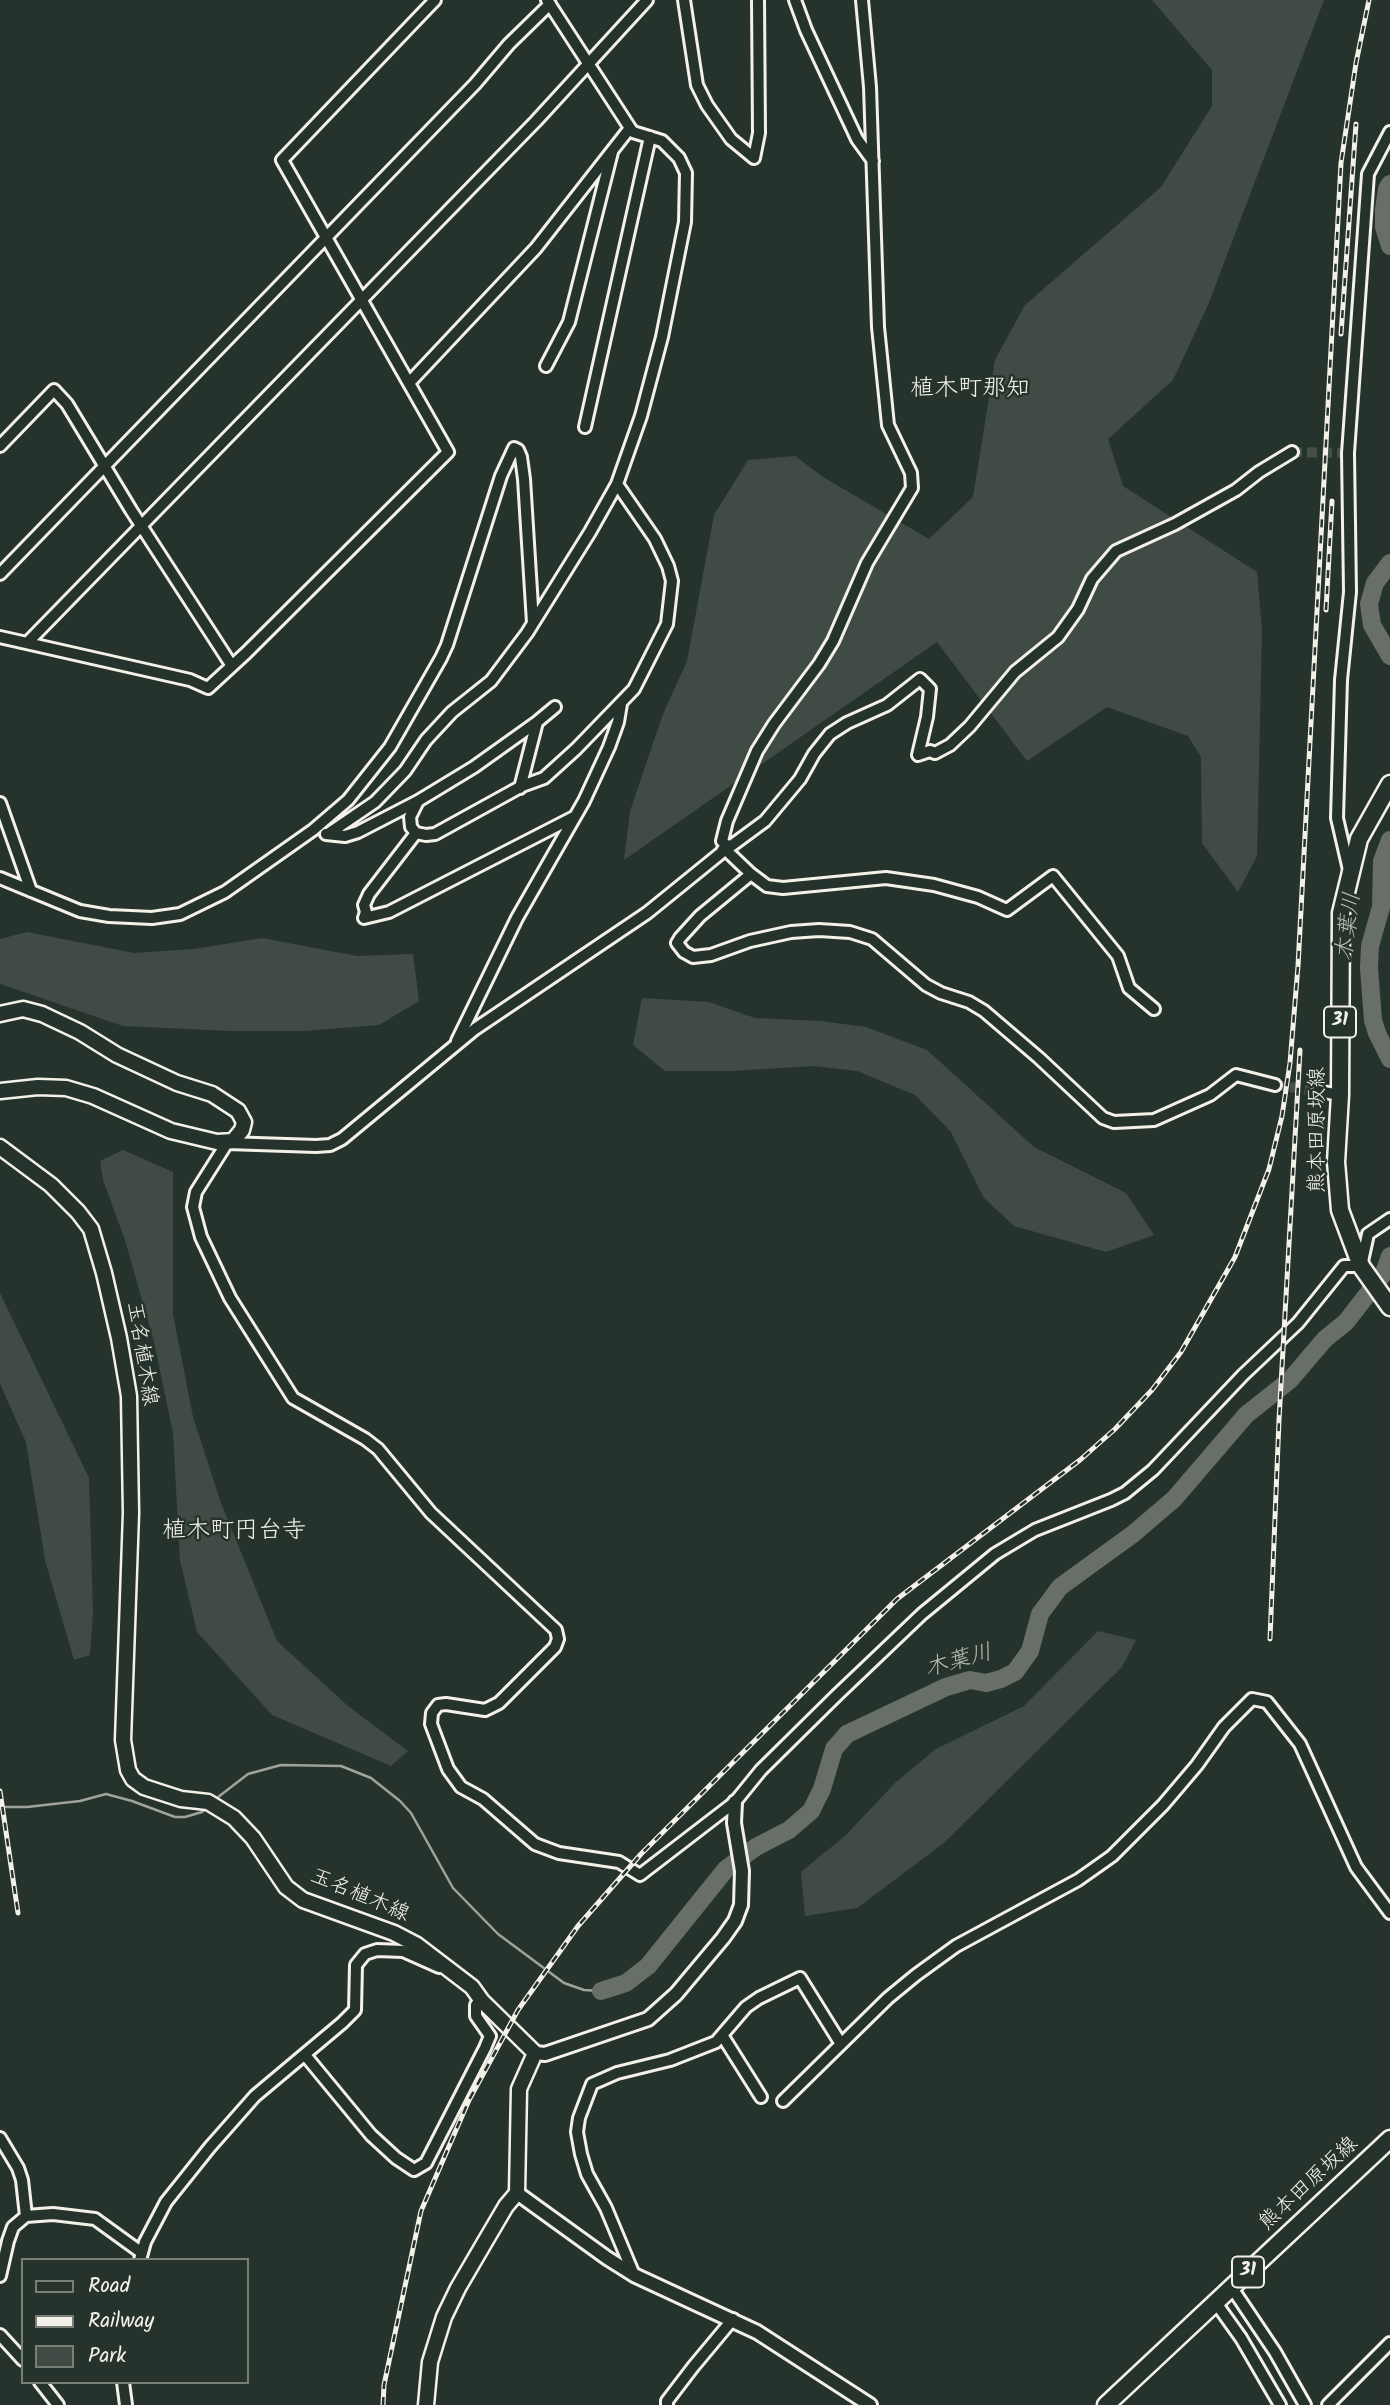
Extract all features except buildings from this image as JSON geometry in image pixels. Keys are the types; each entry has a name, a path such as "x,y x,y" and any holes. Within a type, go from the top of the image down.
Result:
{"main road":[{"name":"熊本田原坂線","path":"1387,1303 1364,1271 1340,1210 1336,1162 1340,1095 1340,913 1359,839 1390,784"},
{"path":"0,1014 23,1009 42,1014 80,1031 117,1055 177,1083 212,1094 238,1111 244,1122 242,1130 233,1141 227,1143 171,1131 93,1096 65,1087 0,1091"},
{"name":"玉名植木線","path":"0,1147 51,1185 91,1229 119,1338 129,1396 131,1513 123,1740 128,1770 133,1779 144,1787 181,1799 208,1802 234,1818 264,1853 286,1887 303,1900 417,1945 472,1987 535,2053"},
{"path":"426,2405 430,2362 444,2317 506,2206 517,2193 519,2089 535,2053"},
{"name":"熊本田原坂線","path":"1106,2405 1390,2139"}],"street":[{"path":"0,637 190,680 208,688 448,452 282,160 435,0"},
{"path":"27,643 362,301 647,0"},
{"path":"684,0 698,85 707,104 731,138 754,158 759,133 758,0"},
{"path":"795,0 806,30 857,139 873,162"},
{"path":"862,0 870,87 876,304 888,425 911,473 912,488 867,563 826,653 757,751 722,835 722,841 729,853 751,874 767,886 783,888 886,878 922,883 978,897 1007,910 1054,876 1118,956 1129,988 1154,1009"},
{"path":"0,574 475,84 548,2 633,132 662,141 679,158 687,173 685,222 662,337 641,416 617,484 590,533 533,622 491,681 452,712 426,740 405,771 375,803 328,834"},
{"path":"409,383 536,248 630,128"},
{"path":"1349,873 1336,817 1341,680 1350,592 1349,453 1368,174 1390,132"},
{"path":"585,427 650,137"},
{"path":"546,366 569,322 613,149"},
{"path":"0,446 54,390 67,404 232,666"},
{"path":"0,878 80,911 108,916 152,918 180,914 225,892 313,830 348,800 390,747 441,658 501,476 514,449 518,450 521,457 524,480 533,622"},
{"path":"726,845 731,846 765,821 830,734 887,705 920,679 930,689 918,755 930,751 935,753 950,746 970,726 1014,671 1059,637 1078,609 1092,579 1116,551 1175,524 1236,490 1292,452"},
{"path":"415,833 435,834 544,778 634,689 667,624 672,581 655,539 617,484"},
{"path":"456,1044 517,918 584,801 609,747 621,704"},
{"path":"313,830 345,835 358,832 418,802 555,707"},
{"path":"520,788 537,722"},
{"path":"415,833 410,817 418,802"},
{"path":"0,803 31,891"},
{"path":"415,833 369,894 363,905 366,912 364,918 389,912 574,817"},
{"path":"726,845 711,862 647,913 456,1044 342,1139 330,1145 316,1146 227,1143 196,1192 193,1207 230,1298 293,1398 378,1449 432,1513 556,1630 558,1639 555,1647 499,1703 485,1710 438,1705 432,1713 431,1724 448,1769 461,1787 483,1799 535,1844 559,1853 620,1862 640,1875 654,1866 735,1802 761,1770 922,1614 995,1554 1035,1530 1125,1493 1153,1470 1243,1375 1298,1323 1344,1266 1364,1271 1368,1234 1390,1219"},
{"path":"751,874 700,916 680,937 677,943 684,952 693,957 710,955 777,935 819,929 850,932 872,939 926,985 984,1011 1103,1118 1114,1122 1140,1123 1161,1118 1210,1095 1236,1075 1275,1086"},
{"path":"1318,1090 1340,1095"},
{"path":"783,2101 888,1998 956,1946 1078,1880 1112,1856 1163,1805 1197,1765 1224,1727 1252,1699 1267,1702 1300,1744 1356,1867 1390,1913"},
{"path":"535,2053 545,2054 648,2019 676,1994 723,1938 735,1921 741,1905 741,1871 734,1823 735,1802"},
{"path":"0,2276 13,2227 26,2216 53,2214 95,2219 141,2256 145,2242 166,2202 210,2147 255,2096 355,2010 356,1965 365,1954 377,1950 403,1951 455,1973"},
{"path":"635,2275 606,2208 587,2174 581,2154 577,2132 584,2100 592,2084 617,2073 670,2060 716,2042 746,2007 800,1978 841,2044"},
{"path":"305,2054 371,2135 396,2158 414,2169 426,2164 490,2036 476,2016 476,2005 481,1999"},
{"path":"722,2035 761,2097"},
{"path":"0,2138 22,2180 26,2216"},
{"path":"517,2193 576,2237 635,2275 733,2319 784,2348 870,2405"},
{"path":"1232,2288 1276,2352 1305,2405"},
{"path":"1216,2303 1252,2356 1280,2405"},
{"path":"667,2405 667,2401 693,2367 733,2319"},
{"path":"0,2334 21,2358"},
{"path":"1335,2403 1339,2391 1390,2343"},
{"path":"42,2384 58,2405"},
{"path":"123,2384 126,2405"}],"green space":[{"path":"1152,0 1324,0 1208,305 1173,380 1108,439 1123,486 1257,572 1262,629 1257,856 1238,892 1202,843 1201,757 1188,736 1107,707 1027,761 937,642 624,860 630,811 663,714 687,661 714,515 748,460 795,456 823,477 929,539 973,497 995,360 1025,305 1161,187 1212,106 1212,70"},
{"path":"27,932 134,953 194,949 262,938 357,956 413,954 419,1001 379,1025 304,1031 123,1026 0,984 0,939"},
{"path":"642,998 709,1002 755,1018 820,1021 866,1027 927,1050 1034,1147 1126,1193 1154,1235 1106,1252 1014,1226 984,1198 951,1132 915,1095 857,1071 813,1066 733,1071 665,1071 633,1045"},
{"path":"123,1150 173,1172 173,1314 193,1417 221,1503 277,1641 348,1706 408,1751 391,1766 272,1715 197,1632 180,1560 173,1433 154,1342 125,1240 103,1180 100,1161"},
{"path":"0,1293 89,1478 93,1613 90,1655 74,1660 45,1560 26,1442 0,1384"},
{"path":"1098,1631 1136,1640 1122,1667 945,1842 857,1908 805,1916 801,1872 846,1835 895,1783 936,1749 1024,1706"}],"waterway":[{"name":"木葉川","path":"1390,184 1384,209 1384,227 1390,246"},
{"name":"木葉川","path":"1390,563 1375,583 1369,604 1372,625 1390,656"},
{"name":"木葉川","path":"1390,840 1382,861 1381,907 1370,946 1369,968 1373,1020 1390,1059"},
{"name":"木葉川","path":"601,1991 626,1983 648,1966 726,1869 756,1847 789,1830 811,1811 822,1789 834,1749 847,1734 946,1687 970,1680 986,1683 1015,1672 1030,1651 1040,1614 1060,1587 1133,1534 1174,1499 1246,1415 1290,1380 1325,1339 1346,1322 1384,1273 1390,1256"},
{"path":"213,1801 248,1774 281,1765 341,1766 371,1778 411,1813 453,1888 498,1934 564,1983 584,1990 601,1991"},
{"path":"0,1807 80,1801 106,1794 175,1817 185,1817 202,1812 206,1808"}],"tunnel":[{"path":"1292,452 1348,453"},
{"path":"1275,1085 1318,1091"}],"railway":[{"path":"383,2405 384,2385 421,2211 469,2100 518,2010 578,1926 641,1854 897,1599 1080,1460 1115,1429 1152,1390 1181,1352 1235,1257 1269,1169 1282,1116 1290,1063 1298,966 1341,163 1356,63 1369,0"},
{"path":"1341,334 1356,124"},
{"path":"1326,610 1332,501"},
{"path":"1270,1639 1279,1420 1300,1050"},
{"path":"0,1791 18,1913"}],"district":[{"name":"植木町那知","path":"970,391"},
{"name":"植木町円台寺","path":"234,1533"}]}
